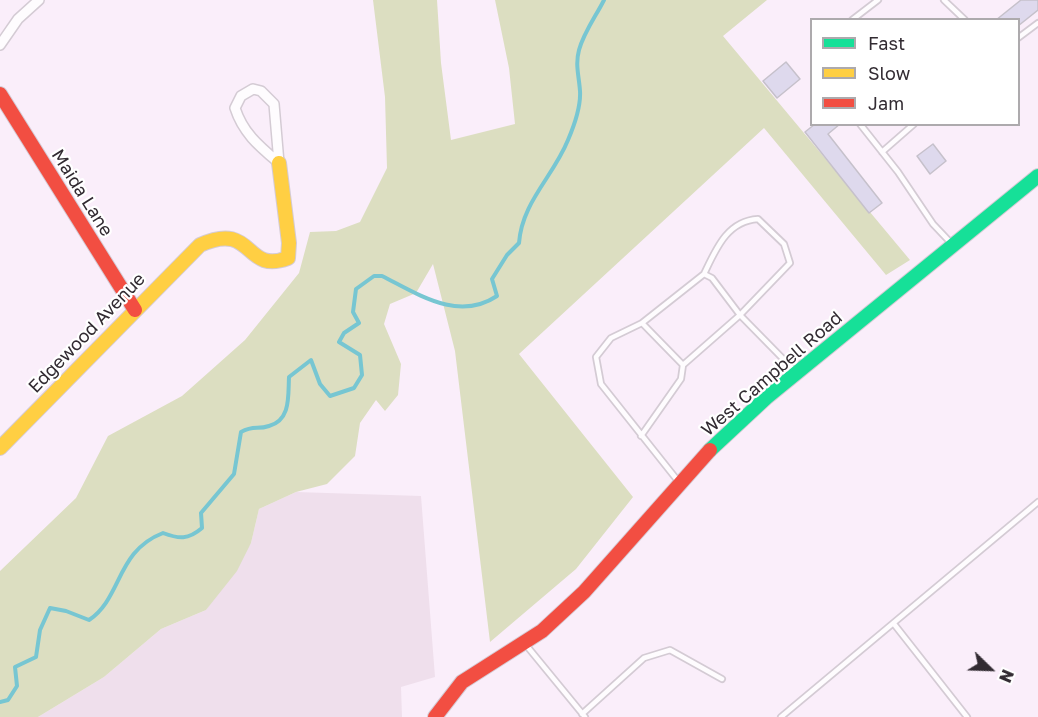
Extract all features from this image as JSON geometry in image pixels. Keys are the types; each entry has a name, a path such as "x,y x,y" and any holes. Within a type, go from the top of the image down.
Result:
{"street":[{"path":"0,45 18,19 39,0"},
{"path":"253,89 261,91 274,104 279,163 253,141 241,125 235,108 241,96 253,89"},
{"name":"Maida Lane","path":"0,94 135,310"},
{"name":"Edgewood Avenue","path":"0,448 200,245 212,237 225,235 235,237 268,264 277,265 288,258 289,243 279,163"},
{"name":"West Campbell Road","path":"435,717 462,682 542,631 584,592 680,484 767,397 1038,176"}],"lane":[{"path":"855,18 878,0"},
{"path":"944,0 962,18"},
{"path":"1020,36 1038,23"},
{"path":"862,126 933,224 953,245"},
{"path":"882,152 912,126"},
{"path":"641,436 681,379 682,365 740,315 790,262 784,244 758,219 745,220 720,239 704,274 642,323 611,338 596,357 601,384 641,436 680,484"},
{"path":"704,274 712,278 740,315 797,373"},
{"path":"642,323 682,365"},
{"path":"781,717 1038,502"},
{"path":"894,624 967,717"},
{"path":"524,643 584,715 644,658 670,650 722,679"}],"shaded area":[{"path":"296,492 421,496 435,677 401,687 402,717 38,717 104,677 161,629 206,610 251,543 259,509"}],"green space":[{"path":"373,0 437,0 441,63 451,140 515,124 509,68 495,0 767,0 723,36 910,260 886,275 764,128 519,354 633,497 576,569 490,642 455,351 433,264 416,293 390,304 384,324 401,364 398,395 385,411 376,400 360,423 355,456 327,484 296,492 259,509 251,543 237,571 206,610 161,629 104,677 38,717 0,717 0,571 76,498 108,436 182,396 245,340 299,273 310,232 336,231 360,222 387,168 385,97"}],"building":[{"path":"1021,0 1038,0 1038,10 1020,24 1020,18 998,18"},
{"path":"786,62 800,79 777,98 763,81"},
{"path":"812,126 838,126 828,134 882,203 869,213 805,132"},
{"path":"933,144 946,161 930,174 917,156"}],"waterway":[{"path":"0,702 8,700 17,686 15,667 36,657 40,630 50,608 66,611 89,620 108,600 136,551 148,541 163,533 179,537 188,536 202,528 201,513 234,474 241,432 276,423 285,413 289,377 311,360 320,384 330,396 354,388 362,375 360,355 339,342 344,333 359,323 353,312 356,289 374,276 382,276 424,297 453,306 482,303 497,296 492,279 507,255 519,243 521,228 532,202 562,153 573,129 580,97 577,66 579,50 604,0"}],"traffic: fast":[{"path":"710,450 767,397 1038,176"}],"traffic: slow":[{"path":"0,448 200,245 218,239 231,239 263,260 274,261 288,258 289,243 279,163"}],"traffic: jam":[{"path":"0,94 135,310"},
{"path":"435,717 462,682 542,631 584,592 710,450"}]}
